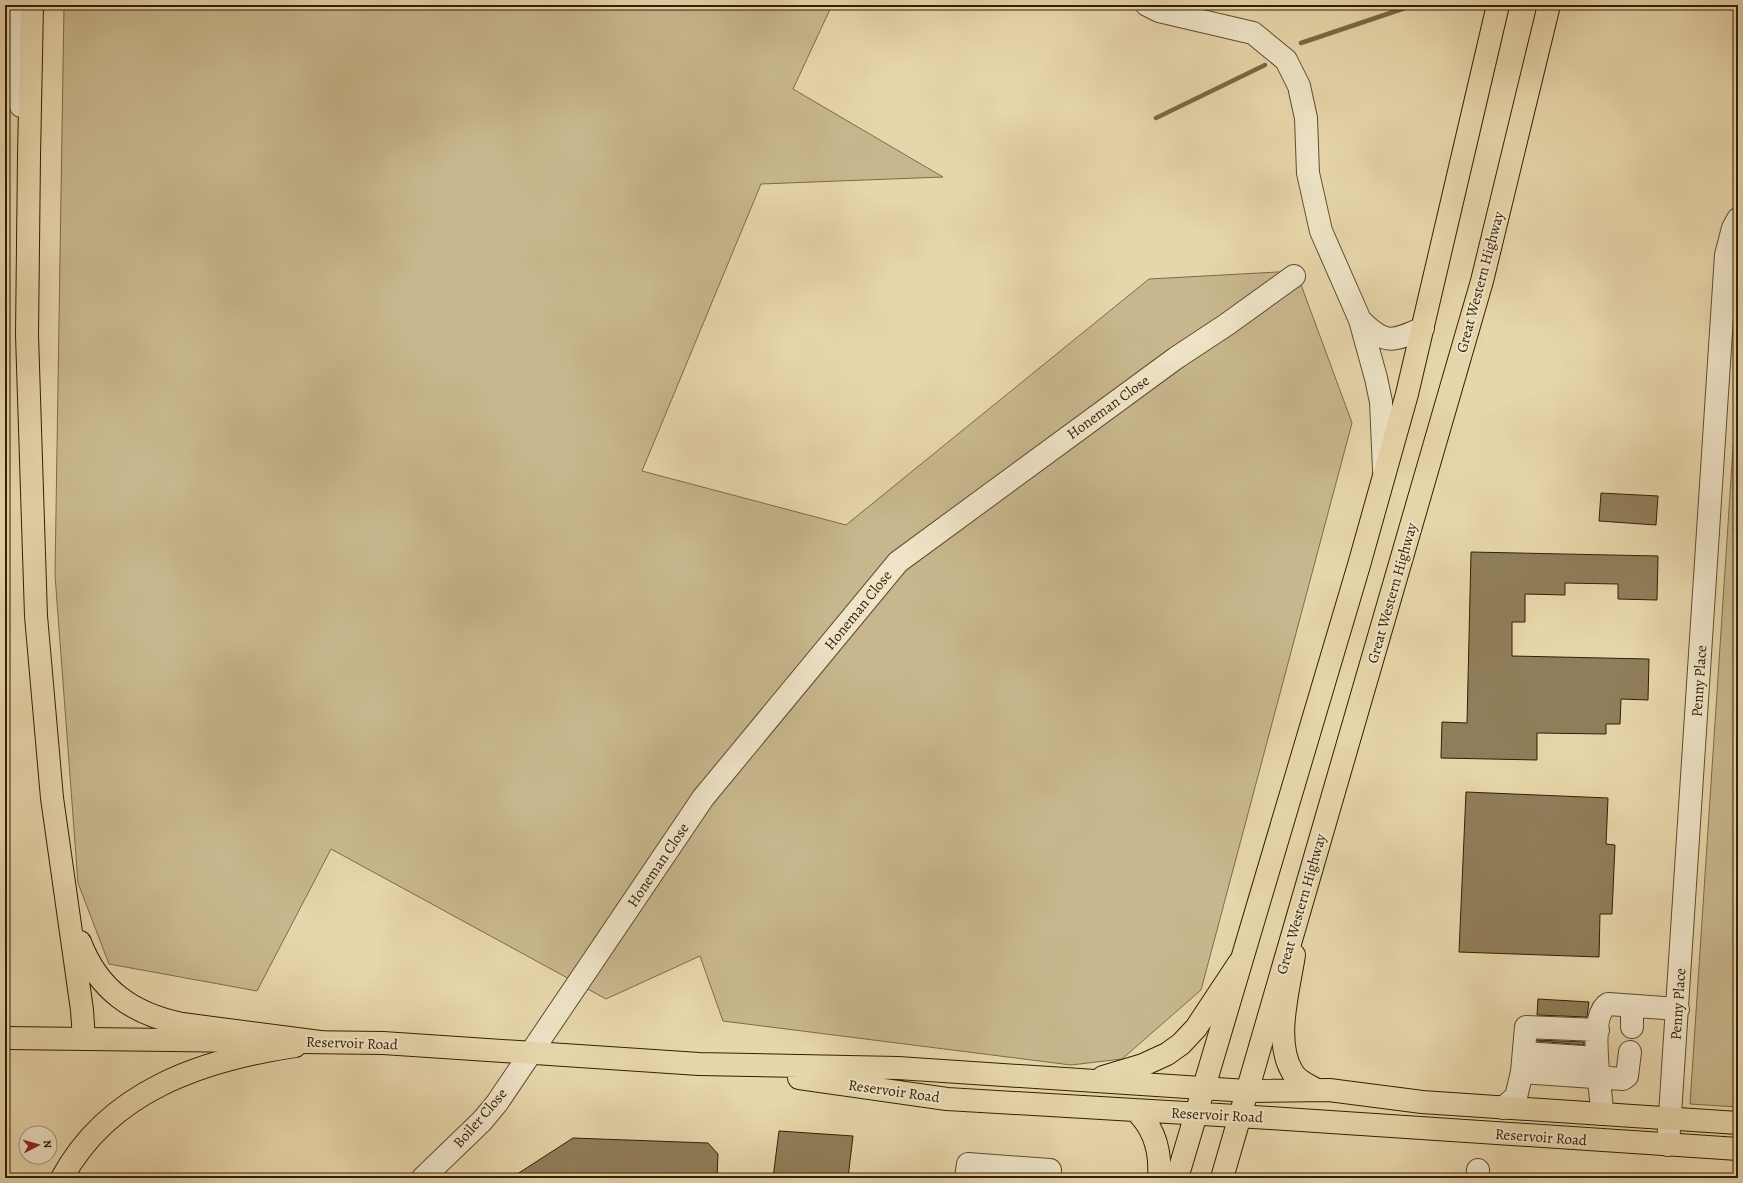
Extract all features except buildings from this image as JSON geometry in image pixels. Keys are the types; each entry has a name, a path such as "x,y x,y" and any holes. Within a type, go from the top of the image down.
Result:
{"main road":[{"path":"32,5 28,192 29,422 36,616 52,798 82,1010 84,1039"},
{"path":"1177,1178 1384,480 1423,328 1498,5"},
{"name":"Great Western Highway","path":"1222,1178 1482,281 1548,5"},
{"path":"1302,898 1284,1021 1284,1048 1287,1062 1293,1075 1300,1081 1315,1089"},
{"path":"68,909 83,951 93,971 108,988 125,1002 141,1011 160,1020 182,1024 320,1042"},
{"path":"1092,1081 1143,1065 1167,1054 1181,1044 1196,1028 1209,1005 1242,958"},
{"name":"Reservoir Road","path":"5,1038 383,1043 698,1064 898,1068 1247,1091 1315,1089 1422,1102 1738,1123"},
{"path":"62,1178 83,1144 120,1108 140,1096 175,1078 210,1064 257,1052 320,1042"},
{"name":"Reservoir Road","path":"698,1064 947,1098 1240,1116 1738,1150"},
{"path":"1135,1110 1148,1123 1156,1140 1159,1152 1160,1178"}],"street":[{"path":"16,5 21,120 28,192"},
{"path":"1147,5 1159,11 1253,33 1286,60 1299,86 1306,118 1308,173 1321,231 1360,320 1381,402 1384,480"},
{"name":"Penny Place","path":"1668,1145 1726,255 1733,228 1738,219"},
{"name":"Honeman Close","path":"529,1053 703,798 898,562 1176,358 1226,325 1294,276"},
{"path":"1360,320 1374,334 1388,339 1402,338 1423,328"},
{"path":"1602,1114 1597,1068 1598,1030 1600,1015 1605,1006 1608,1004 1632,1016 1678,1009"},
{"path":"1503,1108 1516,1097 1523,1062 1526,1027 1598,1030"},
{"path":"1523,1062 1597,1068 1623,1079 1627,1076 1630,1052"},
{"name":"Boiler Close","path":"423,1178 482,1121 497,1103 529,1053"},
{"path":"966,1178 968,1164 1050,1170 1050,1178"}],"shaded area":[{"path":"64,5 832,5 793,89 943,177 761,184 642,471 846,525 1149,279 1296,271 1352,423 1201,990 1122,1059 1071,1065 723,1021 700,956 606,999 331,849 257,991 109,964 78,883 55,575"},
{"path":"1738,372 1738,1107 1690,1104"}],"waterway":[{"path":"1301,43 1414,5"},
{"path":"1156,118 1265,65"}]}
